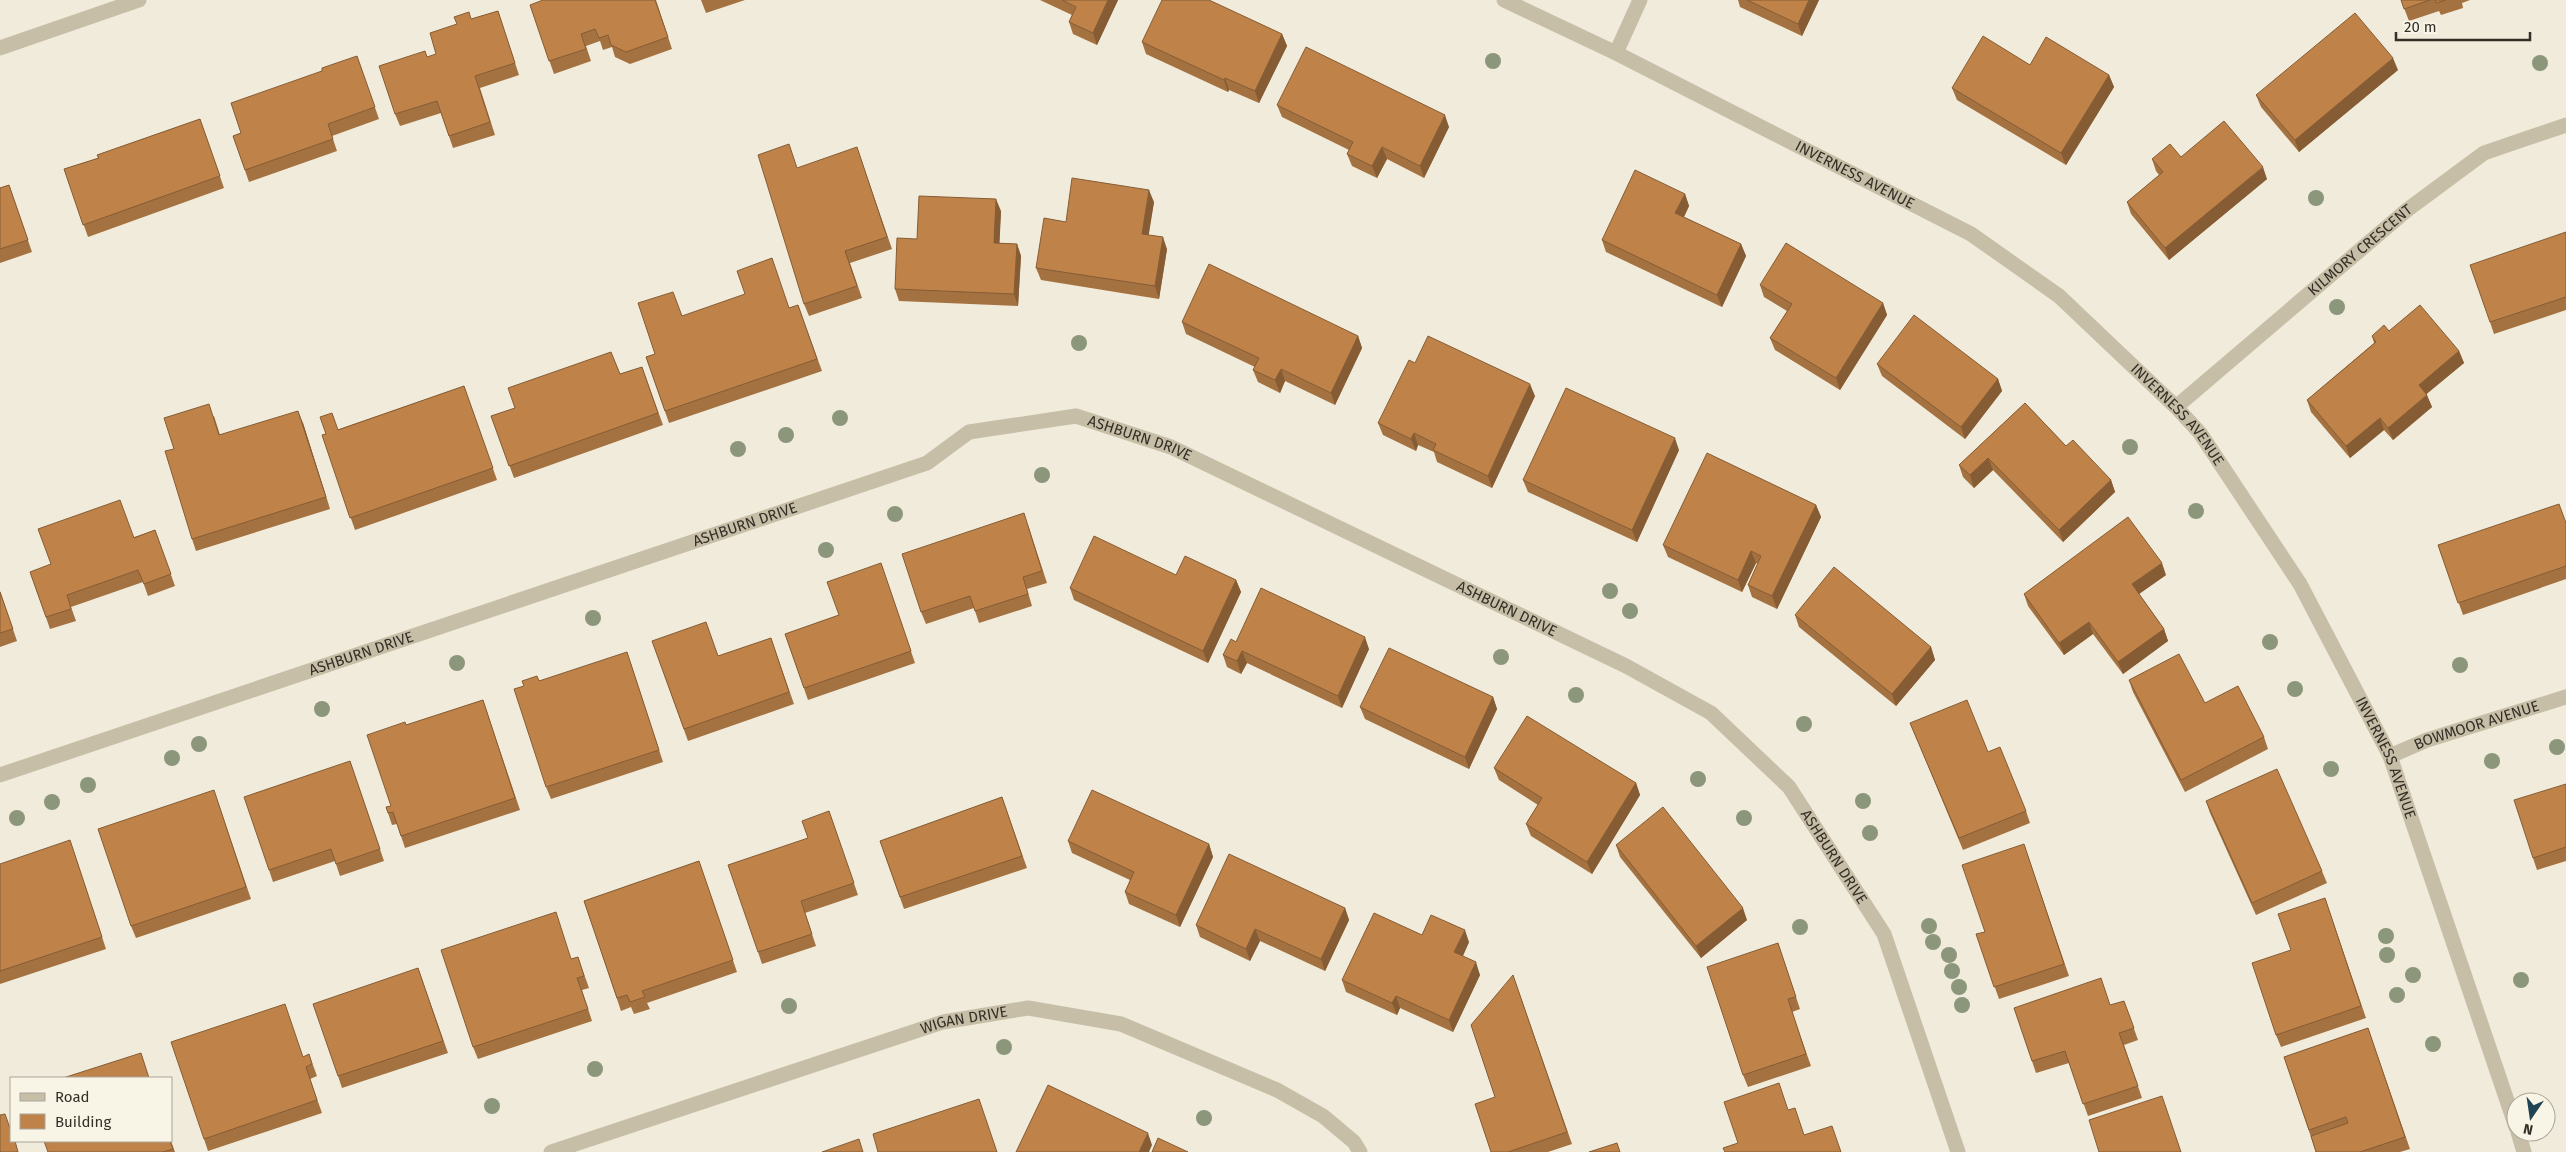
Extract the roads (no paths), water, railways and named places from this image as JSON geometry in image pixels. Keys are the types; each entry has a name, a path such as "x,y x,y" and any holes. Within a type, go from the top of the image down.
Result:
{"street":[{"path":"0,48 139,0"},
{"name":"INVERNESS AVENUE","path":"1504,0 1616,52 1971,234 2059,296 2176,407 2200,433 2300,584 2390,756 2506,1098"},
{"path":"1616,52 1640,0"},
{"name":"KILMORY CRESCENT","path":"2176,407 2407,210 2484,153 2566,125"},
{"name":"ASHBURN DRIVE","path":"0,775 927,463 969,432 1076,416 1171,447 1626,666 1711,714 1789,787 1884,934 1958,1152"},
{"name":"BOWMOOR AVENUE","path":"2390,756 2427,740 2566,697"},
{"name":"WIGAN DRIVE","path":"551,1152 943,1022 1028,1008 1122,1024 1277,1090 1323,1116 1354,1142 1360,1152"}]}
